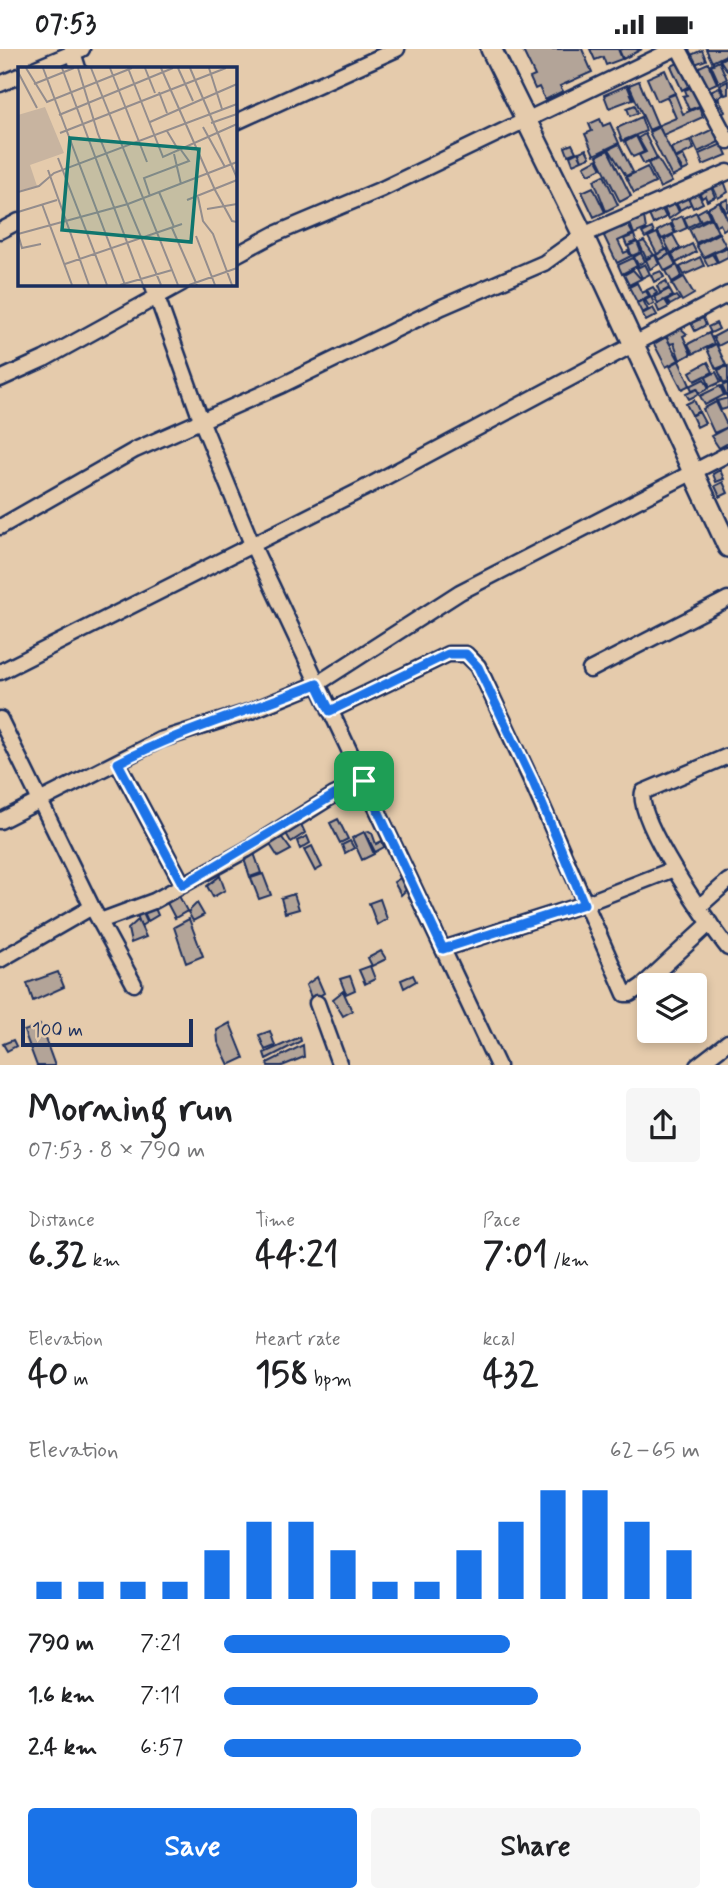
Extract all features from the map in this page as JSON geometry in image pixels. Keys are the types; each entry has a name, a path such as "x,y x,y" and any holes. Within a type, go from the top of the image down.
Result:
{"street":[{"path":"236,122 397,49"},
{"path":"491,49 583,235 728,547"},
{"path":"236,254 275,234 382,189 674,49"},
{"path":"679,49 728,141"},
{"path":"38,67 76,50"},
{"path":"0,84 18,76"},
{"path":"0,527 135,450 544,263 583,235 728,172"},
{"path":"0,231 18,222"},
{"path":"0,379 44,359 154,290 174,285"},
{"path":"154,290 201,419 252,544 498,1065"},
{"path":"0,672 398,471 728,294"},
{"path":"0,821 160,740 251,711 317,684 460,593 728,454"},
{"path":"590,670 728,600"},
{"path":"330,711 448,654 466,654 478,667 533,782 625,994 631,994 642,986 710,923"},
{"path":"0,719 38,801 134,984"},
{"path":"728,757 643,792 640,800 646,817 674,869 728,948"},
{"path":"118,763 183,885"},
{"path":"100,921 154,901 334,795 364,781"},
{"path":"443,949 584,904 674,869"},
{"path":"700,906 728,881"},
{"path":"0,960 92,907"},
{"path":"317,1003 340,1065"},
{"path":"698,1065 728,1042"}],"building":[{"path":"522,49 582,49 592,72 560,86 563,91 545,100 539,87 535,89 530,78 535,76"},
{"path":"590,49 618,49 622,59 606,65 603,57 595,60"},
{"path":"622,49 642,49 623,59 619,50"},
{"path":"706,49 728,49 728,54 712,62"},
{"path":"702,50 706,60 695,64 691,55"},
{"path":"728,56 728,72 720,60"},
{"path":"683,61 693,84 682,90 671,66"},
{"path":"719,61 727,79 719,83 711,65"},
{"path":"708,63 717,83 706,88 697,68"},
{"path":"665,70 675,93 657,101 647,78"},
{"path":"639,81 658,126 649,130 629,85"},
{"path":"728,81 728,94 725,95 720,85"},
{"path":"627,85 633,99 609,108 604,95"},
{"path":"694,86 702,105 689,110 683,96 687,95 685,90"},
{"path":"719,87 723,95 712,100 708,92"},
{"path":"675,94 683,114 699,107 703,117 663,135 659,125 676,118 667,97"},
{"path":"719,99 725,112 719,116 712,102"},
{"path":"635,105 638,113 630,116 627,108"},
{"path":"641,117 646,131 622,141 617,128"},
{"path":"600,119 603,126 610,123 619,143 594,155 585,134 592,131 589,124"},
{"path":"659,127 682,172 672,177 649,132"},
{"path":"713,129 719,142 698,152 692,139"},
{"path":"645,134 657,158 644,164 639,155 646,152 638,138"},
{"path":"636,136 644,152 633,157 625,142"},
{"path":"690,140 694,149 675,158 671,148"},
{"path":"572,144 576,152 568,155 565,147"},
{"path":"619,144 633,172 626,176 609,149"},
{"path":"722,144 727,155 703,165 699,154"},
{"path":"586,149 590,157 582,160 579,152"},
{"path":"608,150 631,196 620,202 597,156"},
{"path":"578,152 582,160 573,164 570,156"},
{"path":"683,155 689,168 683,171 676,159"},
{"path":"597,159 602,168 589,174 584,166"},
{"path":"658,159 672,182 660,188 648,163"},
{"path":"647,167 655,183 634,193 626,177"},
{"path":"604,175 618,205 606,211 594,180"},
{"path":"724,181 728,192 718,198 713,187"},
{"path":"593,187 605,212 594,217 582,192"},
{"path":"711,187 715,197 707,201 699,192"},
{"path":"698,193 703,203 693,208 688,197"},
{"path":"687,197 691,204 680,210 676,203"},
{"path":"728,199 728,211 726,212 721,202"},
{"path":"719,202 728,220 728,227 723,230 720,224 716,226 708,208"},
{"path":"675,203 679,212 669,219 664,208"},
{"path":"706,208 710,217 701,221 697,213"},
{"path":"662,209 666,217 653,224 649,215"},
{"path":"696,212 700,221 688,227 684,218"},
{"path":"682,216 687,228 676,233 671,221"},
{"path":"644,217 646,229 634,234 630,223"},
{"path":"711,218 718,232 696,243 689,229"},
{"path":"620,224 621,228 628,225 633,234 618,241 624,253 628,251 631,256 617,263 604,236"},
{"path":"670,224 675,233 662,239 657,231"},
{"path":"652,228 654,233 645,238 642,233"},
{"path":"657,233 666,250 657,254 648,237"},
{"path":"719,233 726,246 703,257 696,245"},
{"path":"634,235 636,241 627,246 624,239"},
{"path":"673,235 680,248 671,253 664,240"},
{"path":"644,241 654,255 646,258 639,243"},
{"path":"637,242 641,252 632,256 628,246"},
{"path":"692,244 696,252 676,263 672,254"},
{"path":"728,247 728,257 718,262 714,253"},
{"path":"667,249 669,254 659,260 656,255"},
{"path":"641,253 645,261 638,265 634,257"},
{"path":"670,254 676,265 665,271 659,260"},
{"path":"712,254 717,262 708,266 704,258"},
{"path":"655,255 659,264 650,269 646,260"},
{"path":"700,257 704,266 684,275 680,267"},
{"path":"633,258 637,266 622,274 618,265"},
{"path":"645,264 650,274 642,278 637,268"},
{"path":"677,265 682,276 672,282 666,271"},
{"path":"633,270 641,279 629,285 624,275"},
{"path":"661,271 664,277 654,282 651,275"},
{"path":"684,277 694,294 682,301 672,284"},
{"path":"666,281 669,288 660,293 657,286"},
{"path":"637,283 642,293 646,291 649,296 637,302 629,287"},
{"path":"653,287 657,293 651,297 647,290"},
{"path":"669,289 673,296 658,303 654,297"},
{"path":"676,296 679,300 670,305 667,301"},
{"path":"651,297 654,303 649,306 645,300"},
{"path":"643,300 648,310 642,313 637,303"},
{"path":"665,300 669,307 659,312 656,305"},
{"path":"653,308 657,315 646,321 642,314"},
{"path":"703,318 706,325 695,331 691,323"},
{"path":"716,323 719,329 711,333 708,327"},
{"path":"678,326 687,334 683,336 691,354 680,360 674,343 670,344 665,333"},
{"path":"728,329 728,341 718,346 713,337"},
{"path":"709,333 714,344 693,354 688,344"},
{"path":"666,337 679,360 666,367 654,344"},
{"path":"716,344 726,365 716,369 707,349"},
{"path":"679,361 690,385 682,389 670,366"},
{"path":"708,362 713,372 695,381 690,372"},
{"path":"728,366 728,382 724,384 718,370"},
{"path":"716,372 721,382 710,387 706,377"},
{"path":"704,379 709,388 700,393 697,388 692,390 690,386"},
{"path":"728,383 728,396 727,397 722,386"},
{"path":"720,386 724,395 705,405 700,396"},
{"path":"697,389 699,394 689,399 686,394"},
{"path":"728,398 728,408 721,410 717,401"},
{"path":"694,400 699,411 692,415 686,404"},
{"path":"716,402 728,427 714,433 703,409"},
{"path":"699,412 705,423 697,427 692,416"},
{"path":"728,427 728,443 719,448 711,436"},
{"path":"720,470 724,479 716,482 713,474"},
{"path":"723,482 728,493 720,497 715,486"},
{"path":"338,819 348,839 340,843 330,823"},
{"path":"300,822 305,833 291,842 284,830"},
{"path":"369,831 376,844 382,841 384,847 375,852 365,832"},
{"path":"364,832 374,854 362,860 352,838"},
{"path":"280,835 291,850 278,857 269,843"},
{"path":"307,836 310,843 300,849 297,841"},
{"path":"350,841 354,848 345,853 342,845"},
{"path":"312,846 322,867 315,871 304,850"},
{"path":"254,853 261,873 250,877 244,859"},
{"path":"263,874 271,895 259,899 251,878"},
{"path":"220,876 225,890 213,897 207,886"},
{"path":"402,877 407,889 401,895 394,882"},
{"path":"178,894 187,911 175,918 166,901"},
{"path":"294,894 299,909 285,913 281,898"},
{"path":"380,899 387,919 377,925 369,903"},
{"path":"197,903 204,915 193,921 188,912"},
{"path":"154,906 158,915 148,921 143,910"},
{"path":"142,911 147,922 141,926 136,912"},
{"path":"189,919 203,956 186,963 174,927"},
{"path":"138,920 146,937 131,943 128,929"},
{"path":"381,951 386,959 372,966 368,958"},
{"path":"370,966 375,979 365,984 359,970"},
{"path":"58,972 64,987 33,1001 27,983"},
{"path":"413,975 416,981 404,988 401,980"},
{"path":"350,976 355,990 346,994 340,979"},
{"path":"317,977 324,993 312,1000 306,985"},
{"path":"343,991 352,1011 343,1016 333,999"},
{"path":"230,1023 244,1058 229,1065 218,1042 217,1030"},
{"path":"40,1025 55,1065 37,1065 24,1031"},
{"path":"270,1031 275,1046 265,1050 259,1035"},
{"path":"300,1037 301,1041 266,1059 264,1053"},
{"path":"13,1040 16,1046 7,1051 3,1044"},
{"path":"303,1045 304,1057 284,1065 267,1063"}],"route":[{"path":"448,654 466,654 478,667 533,782 584,904 443,949 364,781 334,795 246,850 183,885 118,763 160,740 251,711 317,684 330,711 448,654"}]}
